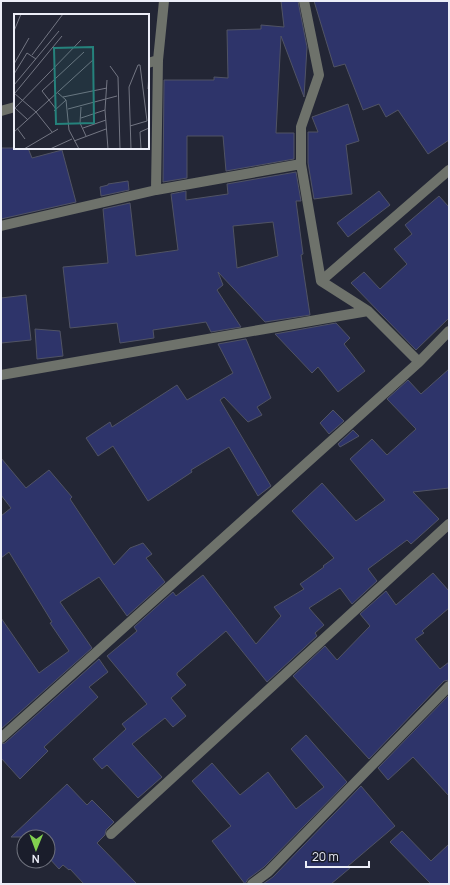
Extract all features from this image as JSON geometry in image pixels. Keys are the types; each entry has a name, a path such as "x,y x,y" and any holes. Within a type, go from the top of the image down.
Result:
{"street":[{"path":"156,190 153,62 164,1"},
{"path":"304,1 319,75 301,127 301,164 321,281 368,311 419,362"},
{"path":"1,111 14,107"},
{"path":"1,226 156,190 301,164"},
{"path":"321,281 447,176"},
{"path":"1,375 368,311"},
{"path":"1,738 419,362 449,331"},
{"path":"111,834 449,524"},
{"path":"252,884 268,872 449,686"}],"building":[{"path":"281,1 298,1 307,47 304,97 281,36 276,133 294,133 294,159 226,171 223,136 187,136 187,178 163,182 164,80 214,80 214,77 228,78 227,30 261,29 261,25 284,27"},
{"path":"314,1 449,1 449,140 428,154 398,110 386,117 379,104 363,110 345,64 334,67"},
{"path":"348,104 359,141 346,145 352,194 314,199 308,163 308,132 318,132 312,117"},
{"path":"1,148 28,149 32,158 62,150 76,202 1,219"},
{"path":"296,172 301,201 296,201 303,254 301,255 310,315 265,322 218,272 223,285 217,290 241,327 211,332 206,322 153,330 154,338 120,343 117,323 70,328 63,267 108,263 103,209 130,203 136,256 178,250 171,194 186,191 186,200 228,194 227,184","holes":["273,222 278,256 237,268 233,226"]},
{"path":"128,181 129,190 101,196 100,187 108,184"},
{"path":"379,191 390,205 348,237 337,223"},
{"path":"439,196 449,207 449,318 416,350 351,283 364,272 380,289 407,264 394,249 412,234 405,225"},
{"path":"26,295 31,340 1,343 1,298"},
{"path":"336,323 350,338 344,344 365,371 338,392 318,367 312,373 275,334"},
{"path":"35,329 60,331 63,356 37,359"},
{"path":"246,339 271,398 257,407 262,415 248,422 224,397 220,400 271,486 258,496 229,447 191,470 192,472 148,501 113,446 98,456 86,438 110,422 112,427 177,385 187,400 233,373 218,344"},
{"path":"449,369 449,488 413,492 439,519 411,544 407,540 368,569 377,581 352,604 340,588 309,608 324,625 315,633 317,636 267,682 226,631 177,673 186,685 171,698 186,716 173,727 165,718 132,744 162,777 138,798 107,765 102,769 93,759 126,729 122,724 147,704 107,656 137,631 134,627 173,592 176,596 203,575 256,644 281,616 274,607 304,589 300,584 334,558 292,511 322,483 356,521 385,500 350,459 372,439 387,455 416,429 387,399 408,380 421,394"},
{"path":"333,410 344,421 329,434 320,423"},
{"path":"353,430 359,436 340,447 338,444"},
{"path":"1,458 26,488 49,470 72,497 70,499 114,565 130,548 143,543 152,554 146,558 165,582 127,616 99,577 60,602 92,648 1,729 1,618 39,673 69,651 50,623 52,622 9,552 1,558 1,516 11,508 1,495"},
{"path":"433,573 449,591 449,608 422,631 424,633 415,639 440,669 449,662 449,680 444,681 369,759 293,676 325,646 337,660 370,626 360,614 386,591 396,605"},
{"path":"99,659 108,672 89,687 98,697 44,747 48,751 20,779 1,758 1,744 5,743"},
{"path":"449,695 449,796 413,757 388,780 378,768"},
{"path":"306,735 347,782 264,867 248,879 245,884 212,841 231,826 192,781 212,763 240,795 268,772 296,809 324,787 291,749"},
{"path":"67,784 87,805 92,800 114,822 97,843 137,884 84,884 70,869 69,870 63,865 59,869 56,866 56,829 19,829"},
{"path":"361,786 395,826 348,866 350,868 331,884 263,884 273,877"},
{"path":"402,831 431,861 449,844 449,884 431,884 390,842"},
{"path":"16,832 16,837 11,837"}]}
